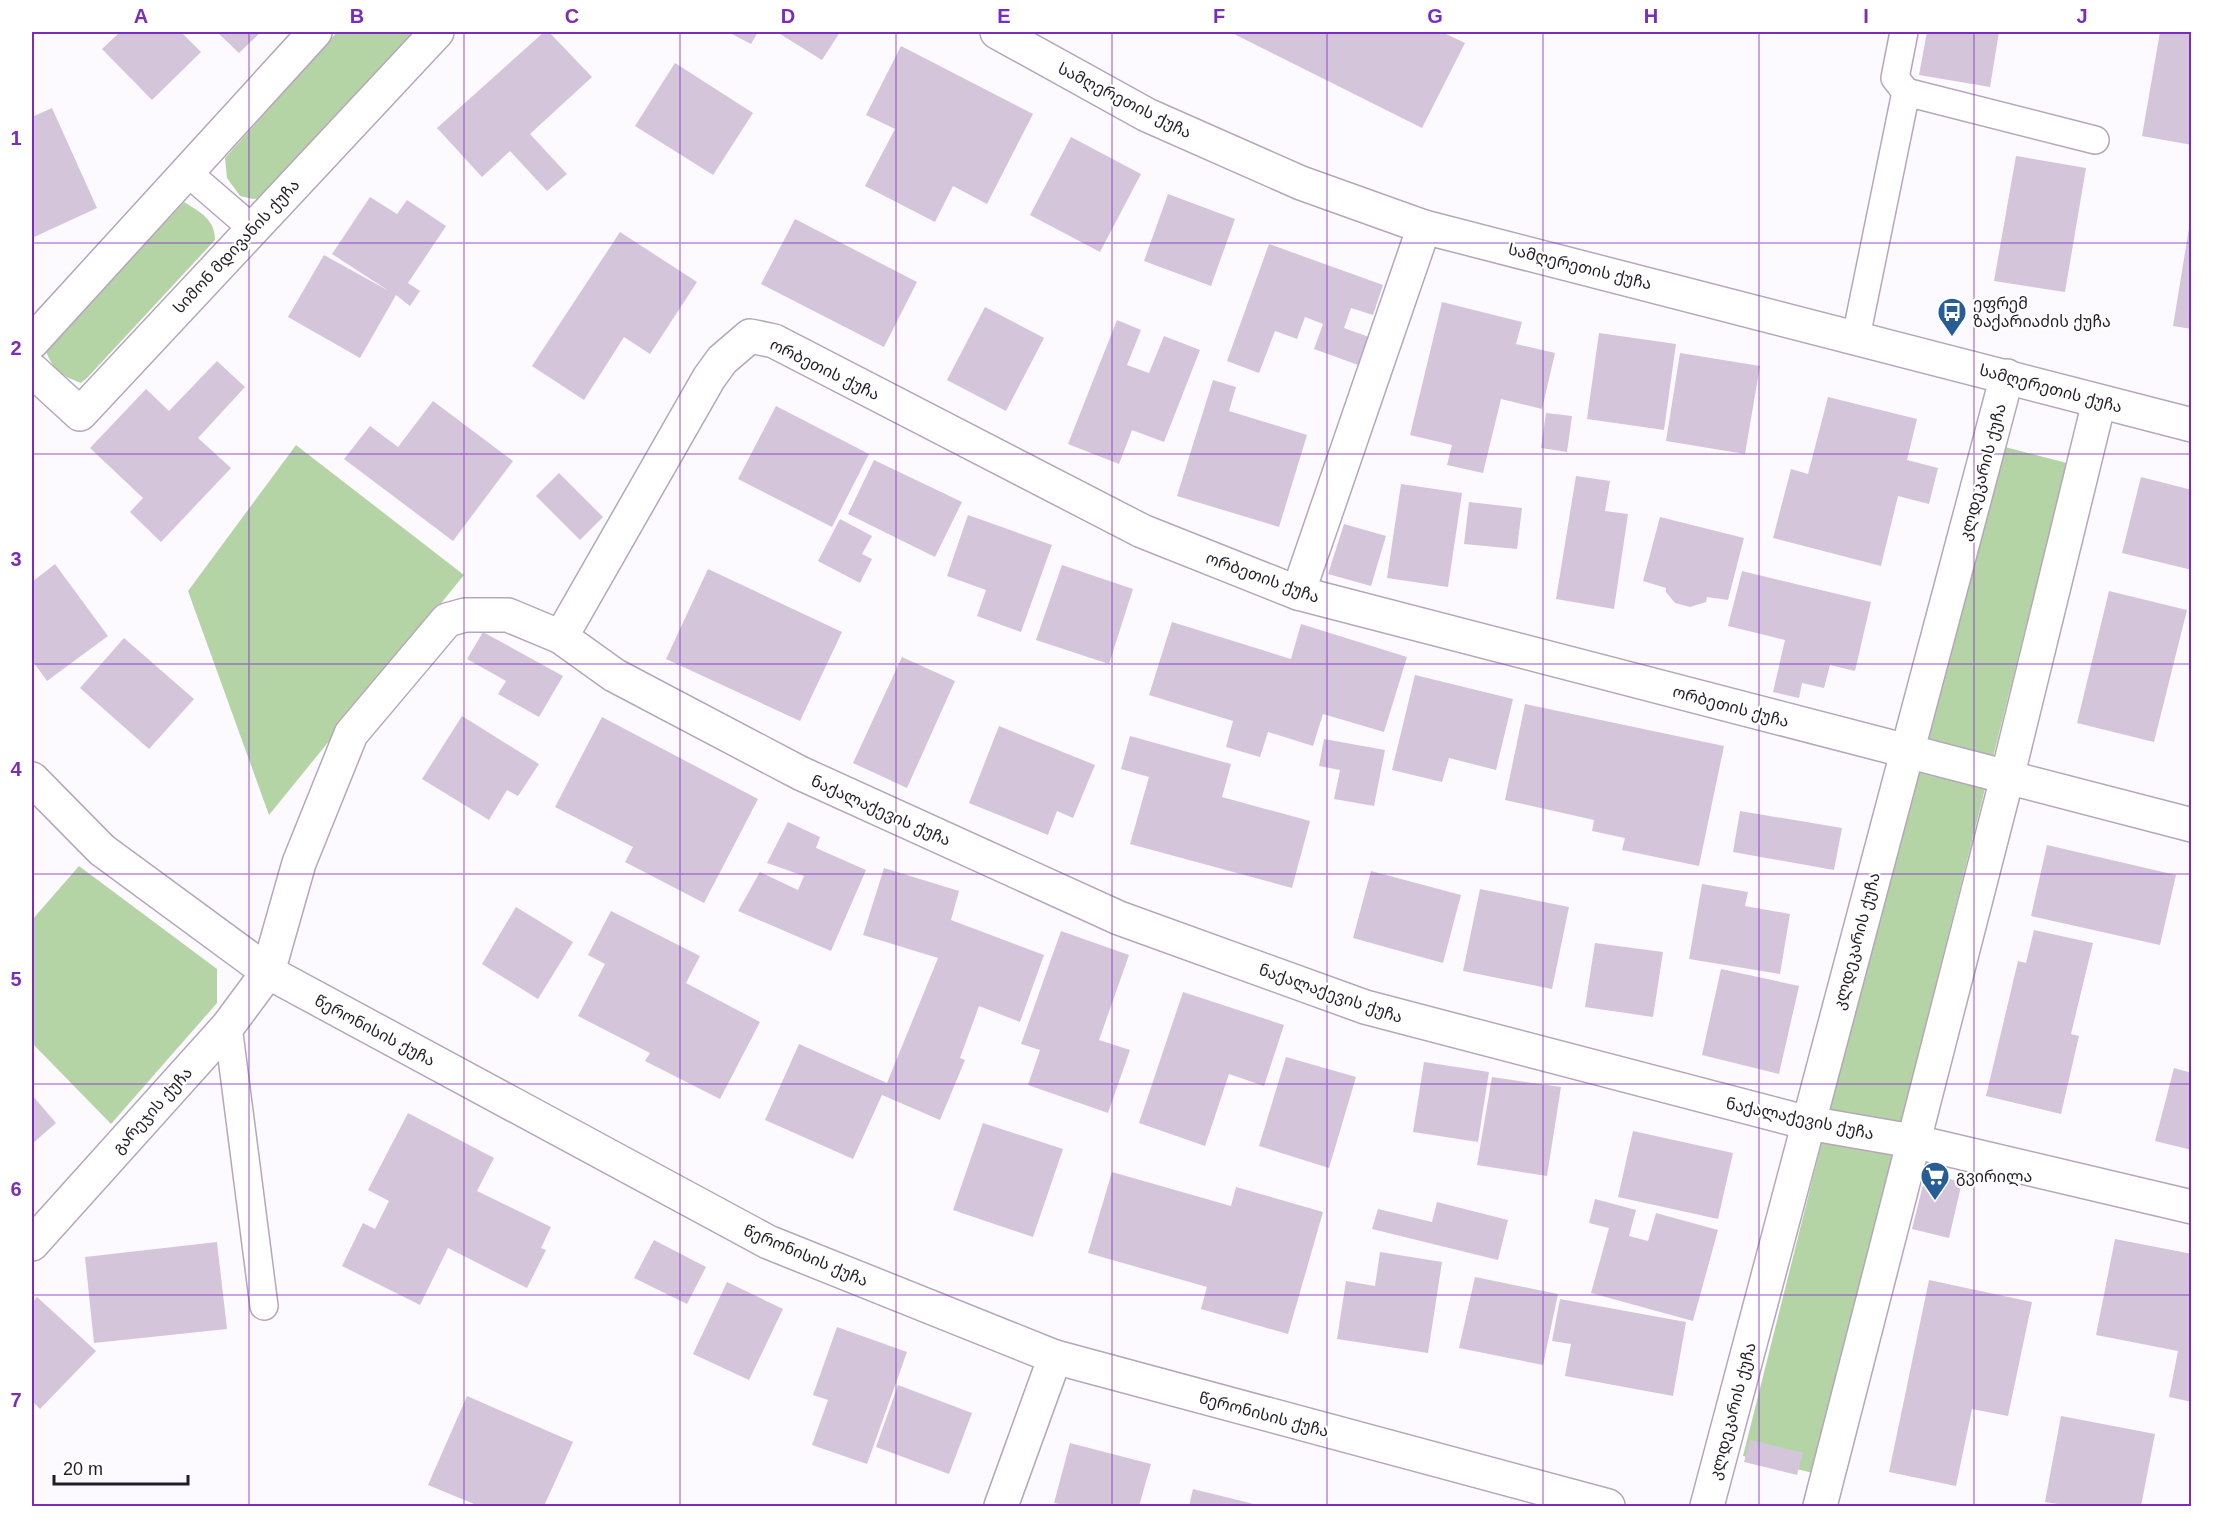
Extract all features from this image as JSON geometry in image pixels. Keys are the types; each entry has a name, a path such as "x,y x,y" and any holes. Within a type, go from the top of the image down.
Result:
{"street":[{"path":"32,342 315,32"},
{"name":"სიმონ მდივანის ქუჩა","path":"32,370 80,414 437,32"},
{"name":"სამღერეთის ქუჩა","path":"997,32 1147,115 1301,183 1424,226 2192,425"},
{"path":"1298,593 1424,226"},
{"name":"ორბეთის ქუჩა","path":"561,637 710,378 722,360 750,336 774,341 1142,531 1298,593 2192,825"},
{"name":"კლდეკარის ქუჩა","path":"1707,1506 2007,376"},
{"path":"1820,1506 2007,778 2099,402"},
{"name":"ნაქალაქევის ქუჩა","path":"268,972 299,863 351,734 447,620 465,615 508,615 561,637 614,675 800,773 1119,918 1365,1007 1808,1123 1912,1141 2192,1207"},
{"name":"წერონისის ქუჩა","path":"32,779 102,850 268,972 768,1242 1055,1357 1608,1506"},
{"name":"გარეჯის ქუჩა","path":"32,1244 228,1026 268,972"},
{"path":"1001,1506 1055,1357"}],"lane":[{"path":"1905,32 1895,78 1906,92 2095,140"},
{"path":"1856,337 1906,92"},
{"path":"187,172 253,229"},
{"path":"228,1026 264,1306"}],"green space":[{"path":"337,32 419,32 267,198 253,199 240,196 227,178 225,158"},
{"path":"184,202 209,221 215,240 87,378 81,383 62,374 54,367 45,349"},
{"path":"296,445 464,575 269,815 188,591"},
{"path":"1997,445 2067,463 1813,1473 1743,1456"},
{"path":"79,866 217,969 217,1003 111,1124 32,1043 32,920"}],"building":[{"path":"120,32 181,32 201,52 152,100 102,49"},
{"path":"217,32 261,32 239,53"},
{"path":"544,32 549,32 592,77 530,134 567,174 547,191 510,151 482,177 437,128"},
{"path":"728,32 758,32 751,44"},
{"path":"781,32 840,32 822,60 780,34"},
{"path":"1230,32 1442,32 1465,43 1422,128"},
{"path":"1927,32 1999,32 1990,87 1919,75"},
{"path":"2160,32 2192,32 2192,145 2142,136"},
{"path":"901,46 1033,114 987,204 953,186 935,222 865,186 895,129 866,115"},
{"path":"675,63 753,113 713,175 635,126"},
{"path":"52,108 97,208 32,238 32,117"},
{"path":"1071,137 1141,174 1100,252 1030,215"},
{"path":"2016,156 2086,168 2065,292 1994,281"},
{"path":"1168,194 1235,219 1211,286 1144,261"},
{"path":"370,197 397,214 407,200 446,226 408,283 420,291 410,306 396,295 360,358 288,317 324,255 389,291 332,254"},
{"path":"795,219 917,282 884,347 761,284"},
{"path":"2190,222 2192,222 2192,329 2173,326"},
{"path":"620,232 697,282 650,354 624,337 584,400 532,366"},
{"path":"1269,244 1383,285 1373,315 1351,308 1344,328 1369,337 1358,365 1314,349 1323,324 1305,317 1297,339 1275,331 1259,373 1227,361"},
{"path":"1442,302 1522,322 1516,344 1555,353 1542,409 1501,399 1483,473 1447,465 1452,445 1410,435"},
{"path":"985,307 1044,338 1006,411 947,380"},
{"path":"1117,320 1141,330 1127,365 1149,373 1164,336 1200,350 1164,442 1132,430 1119,464 1068,444"},
{"path":"1599,333 1676,344 1664,430 1587,419"},
{"path":"1680,353 1760,366 1745,454 1666,441"},
{"path":"217,361 245,387 198,438 231,468 161,542 130,512 143,498 90,448 146,389 169,411"},
{"path":"1213,380 1236,387 1229,411 1307,435 1279,527 1177,496"},
{"path":"1828,397 1917,419 1907,460 1938,468 1929,504 1898,496 1881,566 1773,538 1791,469 1808,474"},
{"path":"433,401 513,461 453,541 344,459 370,426 398,447"},
{"path":"776,406 869,454 832,527 738,479"},
{"path":"1546,413 1572,416 1567,452 1541,448"},
{"path":"874,460 962,502 935,557 848,514"},
{"path":"559,473 603,517 580,540 536,496"},
{"path":"1576,476 1610,481 1605,511 1628,514 1614,609 1556,599"},
{"path":"2141,477 2192,490 2192,570 2122,553"},
{"path":"1401,484 1462,493 1448,587 1387,578"},
{"path":"1469,502 1522,508 1517,549 1464,544"},
{"path":"968,515 1052,545 1021,632 977,616 986,590 947,576"},
{"path":"1660,517 1744,538 1728,600 1707,597 1706,602 1690,607 1675,603 1666,592 1666,588 1643,581"},
{"path":"840,519 872,536 862,554 872,559 860,583 818,561"},
{"path":"1344,524 1386,536 1371,586 1328,574"},
{"path":"55,564 108,636 47,681 32,660 32,582"},
{"path":"1062,565 1133,589 1109,664 1036,640"},
{"path":"708,569 842,632 800,721 666,659"},
{"path":"1742,571 1871,602 1855,671 1830,665 1824,688 1802,683 1799,698 1773,692 1785,640 1728,626"},
{"path":"2109,591 2187,610 2154,742 2077,723"},
{"path":"1172,622 1291,659 1301,624 1407,657 1384,732 1323,714 1313,746 1268,732 1260,757 1226,747 1233,721 1149,695"},
{"path":"483,632 563,676 539,717 498,694 506,681 467,659"},
{"path":"124,638 194,699 149,749 80,688"},
{"path":"902,657 955,681 907,788 853,763"},
{"path":"1415,675 1513,699 1496,770 1449,758 1442,782 1392,770"},
{"path":"1525,704 1724,746 1699,866 1622,850 1625,838 1592,831 1594,820 1505,800"},
{"path":"462,716 539,764 518,796 507,790 489,820 422,779"},
{"path":"602,717 758,799 704,903 625,862 633,847 555,807"},
{"path":"999,726 1095,765 1073,818 1057,811 1048,835 969,803"},
{"path":"1130,736 1231,764 1222,797 1310,821 1292,888 1130,844 1149,777 1121,769"},
{"path":"1324,739 1385,750 1374,806 1334,799 1340,770 1319,766"},
{"path":"1740,811 1842,828 1834,870 1733,852"},
{"path":"788,822 820,837 816,848 866,870 831,951 738,911 760,872 798,890 804,876 767,863"},
{"path":"2047,845 2176,875 2160,945 2031,916"},
{"path":"884,868 959,891 951,920 1044,955 1020,1022 979,1006 960,1058 965,1060 940,1120 882,1095 853,1159 765,1120 799,1044 887,1083 938,958 863,935"},
{"path":"1371,871 1461,895 1443,963 1353,938"},
{"path":"1702,884 1748,892 1745,906 1790,914 1780,974 1689,959"},
{"path":"1480,889 1569,907 1552,989 1463,971"},
{"path":"516,907 573,942 538,999 482,964"},
{"path":"611,911 700,956 686,983 760,1022 720,1099 645,1061 650,1053 578,1016 605,964 588,955"},
{"path":"2034,930 2093,943 2071,1034 2079,1036 2061,1114 1986,1096 2018,961 2026,963"},
{"path":"1061,931 1129,955 1099,1040 1130,1050 1108,1113 1028,1085 1040,1050 1021,1044"},
{"path":"1595,943 1663,952 1653,1017 1585,1007"},
{"path":"1721,969 1799,986 1779,1074 1702,1055"},
{"path":"1183,992 1284,1025 1264,1086 1229,1074 1205,1146 1139,1123"},
{"path":"1286,1057 1356,1077 1329,1168 1259,1146"},
{"path":"1424,1062 1489,1072 1478,1142 1413,1132"},
{"path":"2174,1068 2192,1073 2192,1150 2155,1141"},
{"path":"1492,1077 1561,1087 1547,1176 1477,1165"},
{"path":"32,1095 56,1123 32,1144"},
{"path":"408,1113 494,1158 477,1191 551,1227 541,1248 546,1250 527,1288 448,1248 420,1305 342,1266 363,1223 375,1229 389,1201 368,1190"},
{"path":"983,1123 1063,1149 1033,1237 953,1210"},
{"path":"1633,1131 1733,1153 1718,1219 1618,1197"},
{"path":"1112,1172 1231,1206 1236,1187 1323,1212 1288,1334 1201,1309 1207,1287 1088,1253"},
{"path":"1926,1173 1962,1182 1949,1238 1912,1229"},
{"path":"1595,1199 1636,1210 1629,1236 1648,1241 1656,1213 1718,1230 1693,1321 1591,1293 1609,1228 1589,1223"},
{"path":"1437,1202 1508,1220 1498,1260 1372,1229 1378,1209 1432,1222"},
{"path":"2115,1239 2192,1254 2192,1402 2169,1397 2178,1351 2096,1335"},
{"path":"654,1240 706,1267 687,1304 634,1278"},
{"path":"217,1242 227,1329 94,1343 85,1257"},
{"path":"1380,1252 1442,1262 1428,1353 1337,1339 1346,1281 1375,1286"},
{"path":"1475,1277 1558,1294 1543,1365 1459,1348"},
{"path":"1929,1280 2032,1302 2008,1416 1972,1409 1956,1486 1889,1472"},
{"path":"727,1282 783,1309 749,1380 693,1354"},
{"path":"37,1297 96,1351 40,1409 32,1401 32,1303"},
{"path":"1560,1299 1686,1322 1673,1396 1565,1376 1571,1344 1552,1341"},
{"path":"837,1327 907,1352 867,1464 812,1445 828,1400 813,1395"},
{"path":"898,1385 972,1413 949,1474 876,1447"},
{"path":"467,1396 573,1442 544,1506 479,1506 428,1485"},
{"path":"2061,1416 2155,1434 2141,1506 2070,1506 2045,1502"},
{"path":"1750,1440 1803,1453 1797,1475 1744,1462"},
{"path":"1070,1443 1151,1464 1139,1506 1068,1506 1054,1503"},
{"path":"1193,1489 1262,1506 1189,1506"}],"place":[{"name":"ეფრემ ზაქარიაძის ქუჩა","path":"1952,338"},
{"name":"გვირილა","path":"1935,1202"}]}
